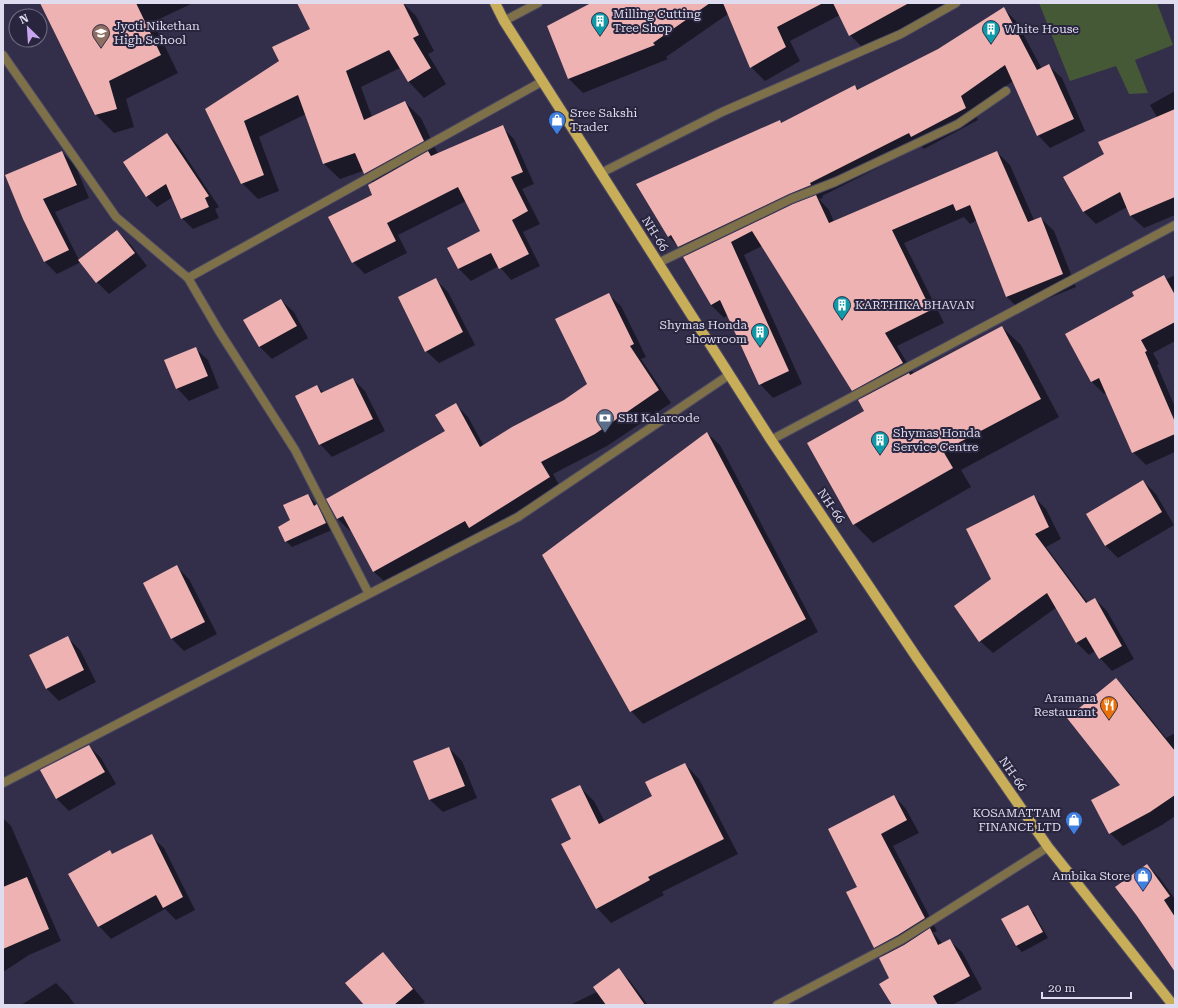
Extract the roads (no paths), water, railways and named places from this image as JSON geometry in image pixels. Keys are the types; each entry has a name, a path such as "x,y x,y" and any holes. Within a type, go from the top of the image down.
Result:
{"main road":[{"name":"NH-66","path":"495,3 504,21 729,375 912,651 1048,847 1173,1005"}],"street":[{"path":"504,21 538,3"},
{"path":"601,173 722,112 901,34 956,3"},
{"path":"3,55 116,217 188,278 219,331 295,450 369,594"},
{"path":"188,278 543,81"},
{"path":"658,263 791,199 835,182 958,124 1006,91"},
{"path":"771,440 1175,225"},
{"path":"3,783 518,517 729,375"},
{"path":"777,1005 901,940 1048,847"}],"place":[{"name":"Milling Cutting Tree Shop","path":"600,36"},
{"name":"White House","path":"991,44"},
{"name":"Jyoti Nikethan High School","path":"101,48"},
{"name":"Sree Sakshi Trader","path":"557,135"},
{"name":"KARTHIKA BHAVAN","path":"842,320"},
{"name":"Shymas Honda showroom","path":"760,347"},
{"name":"SBI Kalarcode","path":"605,433"},
{"name":"Shymas Honda Service Centre","path":"880,455"},
{"name":"Aramana Restaurant","path":"1109,720"},
{"name":"KOSAMATTAM FINANCE LTD","path":"1074,835"},
{"name":"Ambika Store","path":"1143,891"}]}
